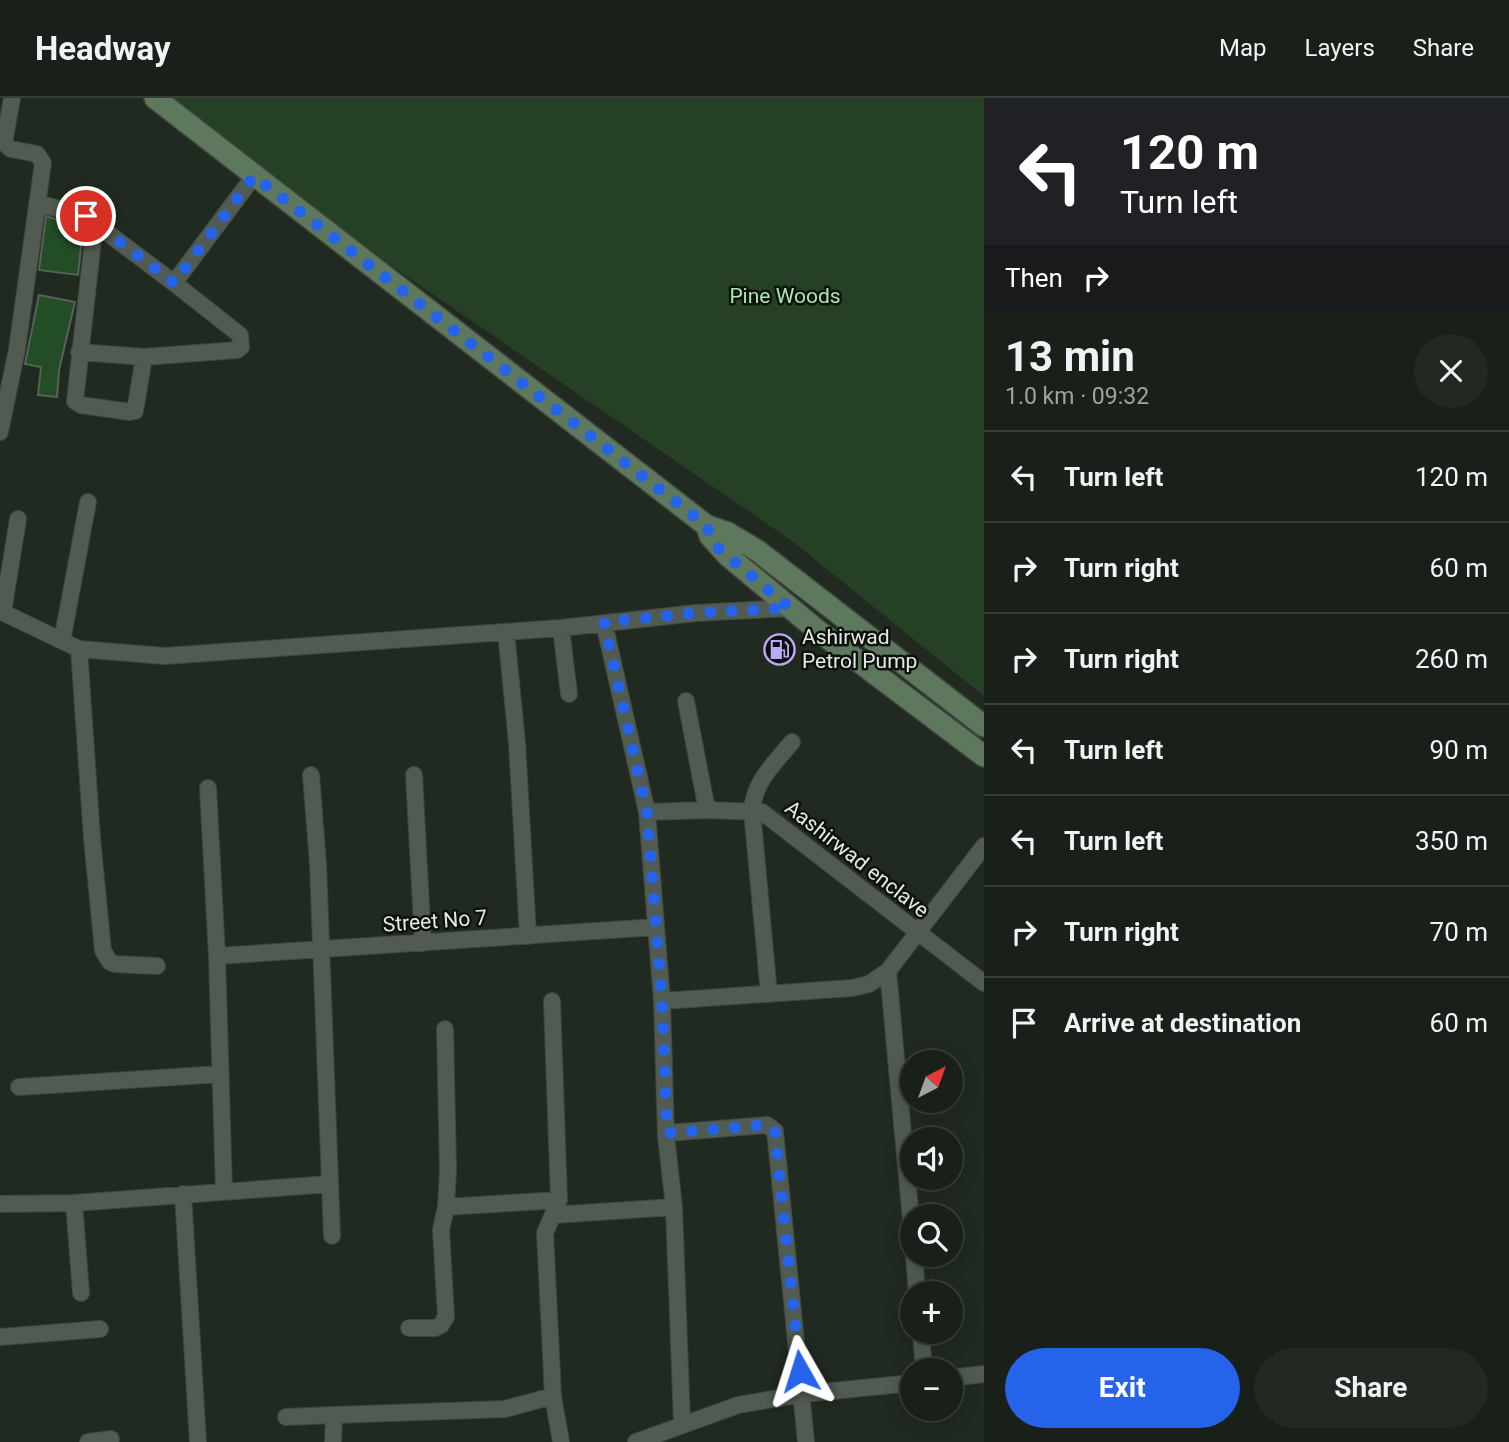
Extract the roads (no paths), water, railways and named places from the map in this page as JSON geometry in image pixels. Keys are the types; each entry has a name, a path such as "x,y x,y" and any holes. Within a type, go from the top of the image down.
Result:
{"main road":[{"path":"155,98 984,742"},
{"path":"707,526 718,548 790,608 984,757"},
{"path":"707,526 728,533 758,551 984,726"}],"street":[{"path":"0,432 17,349 42,170 41,157 37,154 11,149 4,143 12,98"},
{"path":"174,283 254,176"},
{"path":"37,203 70,211 95,222 240,335 241,347 237,350 144,357 79,352"},
{"path":"95,222 75,401 81,405 130,412 137,408 144,357"},
{"path":"62,641 89,502"},
{"path":"18,519 1,612 79,649 165,656 561,628 696,613 790,608"},
{"path":"604,622 647,812 674,1207 682,1424"},
{"path":"561,628 569,694"},
{"path":"506,632 517,743 528,936"},
{"path":"79,649 103,951 110,962 116,964 157,966"},
{"path":"686,701 708,810"},
{"path":"769,994 752,811 753,796 759,781 792,742"},
{"path":"311,775 318,864 332,1236"},
{"path":"414,775 423,943"},
{"path":"208,788 225,1191"},
{"name":"Aashirwad enclave","path":"647,812 762,812 984,983"},
{"path":"662,1001 852,988 869,984 888,971 984,846"},
{"name":"Street No 7","path":"217,957 656,927"},
{"path":"888,971 910,1204"},
{"path":"552,1001 556,1208 545,1233 553,1396 561,1442"},
{"path":"409,1328 435,1328 444,1322 441,1230 449,1170 445,1029"},
{"path":"19,1087 220,1074"},
{"path":"667,1133 767,1125 775,1132 806,1442"},
{"path":"0,1204 74,1203 330,1184"},
{"path":"183,1194 198,1442"},
{"path":"74,1203 81,1293"},
{"path":"446,1207 674,1207"},
{"path":"0,1337 100,1329"},
{"path":"963,1376 984,1374"},
{"path":"636,1442 738,1405 803,1394 900,1383"},
{"path":"286,1417 505,1409 553,1396"},
{"path":"333,1442 334,1415"},
{"path":"88,1442 111,1439"}],"place":[{"name":"Ashirwad Petrol Pump","path":"779,649"}],"park label":[{"name":"Pine Woods","path":"785,296"}]}
